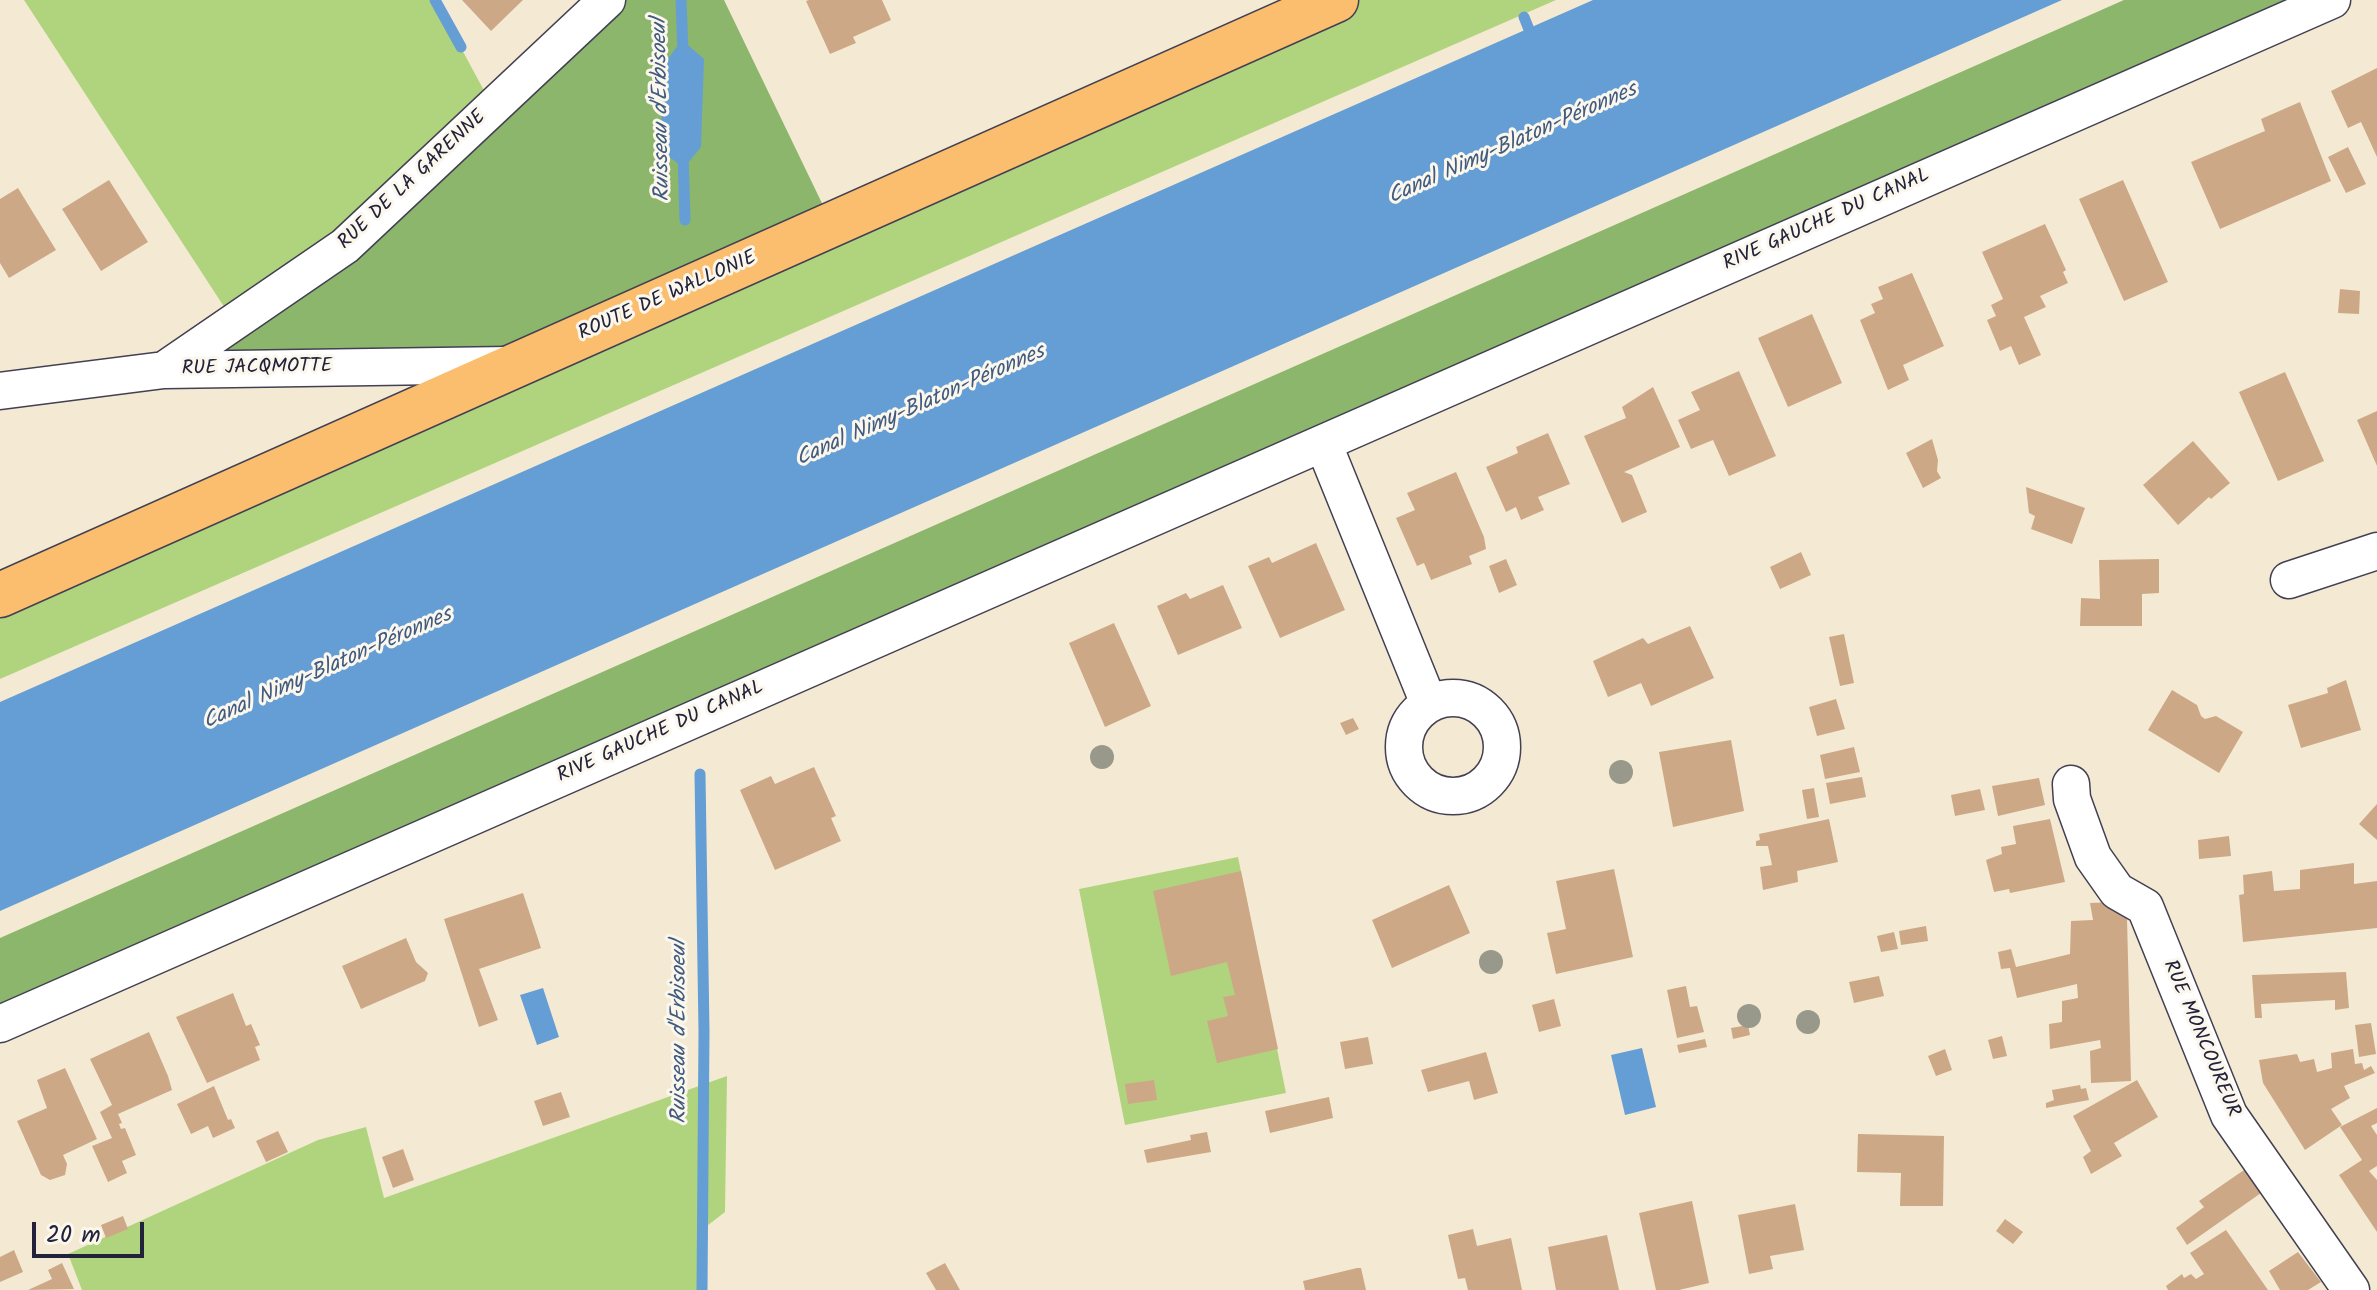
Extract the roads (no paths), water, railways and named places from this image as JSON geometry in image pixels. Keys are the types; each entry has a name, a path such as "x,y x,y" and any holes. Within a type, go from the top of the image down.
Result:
{"main road":[{"name":"ROUTE DE WALLONIE","path":"0,595 1336,0"}],"street":[{"name":"RUE DE LA GARENNE","path":"164,370 345,246 607,0"},
{"name":"RIVE GAUCHE DU CANAL","path":"0,1024 2332,0"},
{"name":"RUE JACQMOTTE","path":"0,391 164,370 516,365"},
{"path":"1324,445 1429,704"},
{"path":"2289,580 2377,551"},
{"name":"RUE MONCOUREUR","path":"2071,784 2072,799 2093,857 2117,891 2145,907 2229,1115 2351,1290"}],"water":[{"name":"Canal Nimy-Blaton-Péronnes","path":"1593,0 2062,0 0,911 0,702"},
{"path":"682,40 704,59 701,147 684,168 660,150 664,64"},
{"path":"543,988 559,1037 537,1045 520,995"},
{"path":"1642,1048 1656,1107 1625,1115 1611,1055"}],"waterway":[{"path":"435,0 461,47"},
{"name":"Ruisseau d'Erbisoeul","path":"681,0 683,52"},
{"path":"1524,17 1534,42"},
{"name":"Ruisseau d'Erbisoeul","path":"683,153 685,220"},
{"name":"Ruisseau d'Erbisoeul","path":"700,774 704,1032 702,1290"}]}
